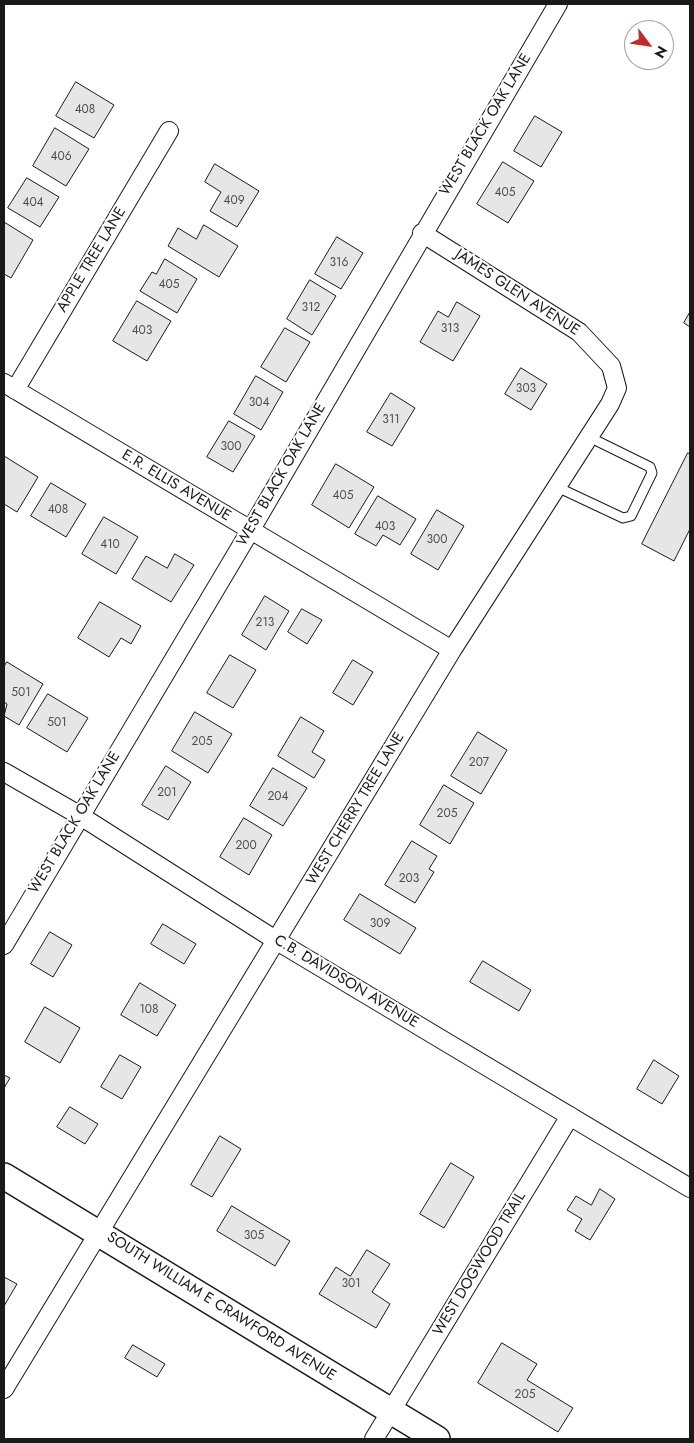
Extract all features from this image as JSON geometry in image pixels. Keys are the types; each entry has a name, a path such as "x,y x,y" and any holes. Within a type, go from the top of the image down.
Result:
{"main road":[{"name":"SOUTH WILLIAM E CRAWFORD AVENUE","path":"4,1176 437,1439"}],"street":[{"name":"WEST BLACK OAK LANE","path":"4,945 79,815 250,531 422,233 558,4"},
{"name":"APPLE TREE LANE","path":"9,387 169,130"},
{"name":"JAMES GLEN AVENUE","path":"422,233 580,332 611,366 617,388"},
{"name":"E.R. ELLIS AVENUE","path":"9,387 452,650"},
{"name":"WEST CHERRY TREE LANE","path":"4,1389 452,650 610,404 617,388"},
{"name":"C.B. DAVIDSON AVENUE","path":"4,772 79,815 277,941 690,1188"},
{"name":"WEST DOGWOOD TRAIL","path":"374,1439 570,1116"}],"lane":[{"path":"557,487 623,518 631,516 652,473 650,467 589,437"}],"building":[{"path":"76,82 114,105 94,138 56,116"},
{"path":"535,116 562,132 541,167 514,151"},
{"path":"55,128 89,149 66,186 33,166"},
{"path":"503,162 534,181 508,223 477,204"},
{"path":"215,164 259,191 237,227 210,211 221,192 205,182"},
{"path":"27,178 59,197 40,227 8,208"},
{"path":"4,222 33,240 11,278 4,274"},
{"path":"204,225 238,246 219,277 168,246 178,228 196,239"},
{"path":"337,237 363,253 341,289 315,274"},
{"path":"165,259 197,279 177,313 140,291 152,272 156,274"},
{"path":"310,280 336,296 312,335 287,319"},
{"path":"137,301 171,321 147,361 113,341"},
{"path":"457,302 480,316 453,361 420,342 438,311 448,317"},
{"path":"690,312 690,327 684,323"},
{"path":"285,328 310,342 286,382 261,367"},
{"path":"521,368 547,384 531,410 505,394"},
{"path":"256,376 283,392 261,430 234,414"},
{"path":"391,393 415,408 392,446 367,432"},
{"path":"229,421 255,436 233,472 207,457"},
{"path":"688,453 690,454 690,529 674,561 642,544"},
{"path":"4,456 38,477 17,512 4,504"},
{"path":"336,464 374,487 349,528 312,505"},
{"path":"51,483 86,504 66,537 31,516"},
{"path":"378,496 416,519 400,545 383,535 376,546 355,534"},
{"path":"437,510 464,526 438,570 411,554"},
{"path":"104,517 138,537 116,574 82,554"},
{"path":"175,554 194,565 171,602 132,579 146,556 167,568"},
{"path":"265,596 289,611 266,650 242,635"},
{"path":"100,602 141,626 131,644 121,638 109,657 78,638"},
{"path":"302,609 322,620 307,644 288,632"},
{"path":"230,655 256,670 233,708 207,693"},
{"path":"353,660 373,672 353,705 333,693"},
{"path":"7,662 43,684 19,725 4,716 7,704 4,702 4,667"},
{"path":"48,694 88,718 67,752 27,728"},
{"path":"195,712 232,734 208,773 172,751"},
{"path":"301,717 324,731 312,752 325,760 314,778 278,756"},
{"path":"478,732 507,750 481,794 451,776"},
{"path":"166,766 191,782 168,820 142,805"},
{"path":"273,768 307,788 283,826 250,806"},
{"path":"444,785 474,803 450,844 420,825"},
{"path":"244,818 272,835 249,875 220,857"},
{"path":"412,841 437,856 429,869 434,872 415,903 385,885"},
{"path":"360,894 416,928 400,954 344,920"},
{"path":"163,924 196,944 184,964 151,944"},
{"path":"50,932 72,945 53,977 31,964"},
{"path":"483,961 531,990 519,1011 470,982"},
{"path":"140,983 176,1005 157,1036 121,1015"},
{"path":"45,1007 80,1028 60,1063 25,1042"},
{"path":"120,1055 141,1067 122,1099 101,1087"},
{"path":"654,1060 679,1076 662,1104 637,1089"},
{"path":"4,1075 10,1078 4,1088"},
{"path":"70,1107 98,1124 85,1144 57,1127"},
{"path":"220,1136 241,1149 212,1197 191,1185"},
{"path":"451,1163 474,1177 444,1228 420,1214"},
{"path":"600,1189 615,1199 590,1240 575,1231 582,1219 567,1210 576,1196 591,1205"},
{"path":"232,1206 290,1241 275,1266 217,1231"},
{"path":"367,1250 390,1264 372,1292 390,1304 376,1328 319,1294 336,1267 350,1276"},
{"path":"4,1277 17,1284 4,1306"},
{"path":"502,1343 537,1364 527,1380 573,1408 558,1432 478,1383"},
{"path":"133,1345 165,1364 157,1377 125,1358"}]}
